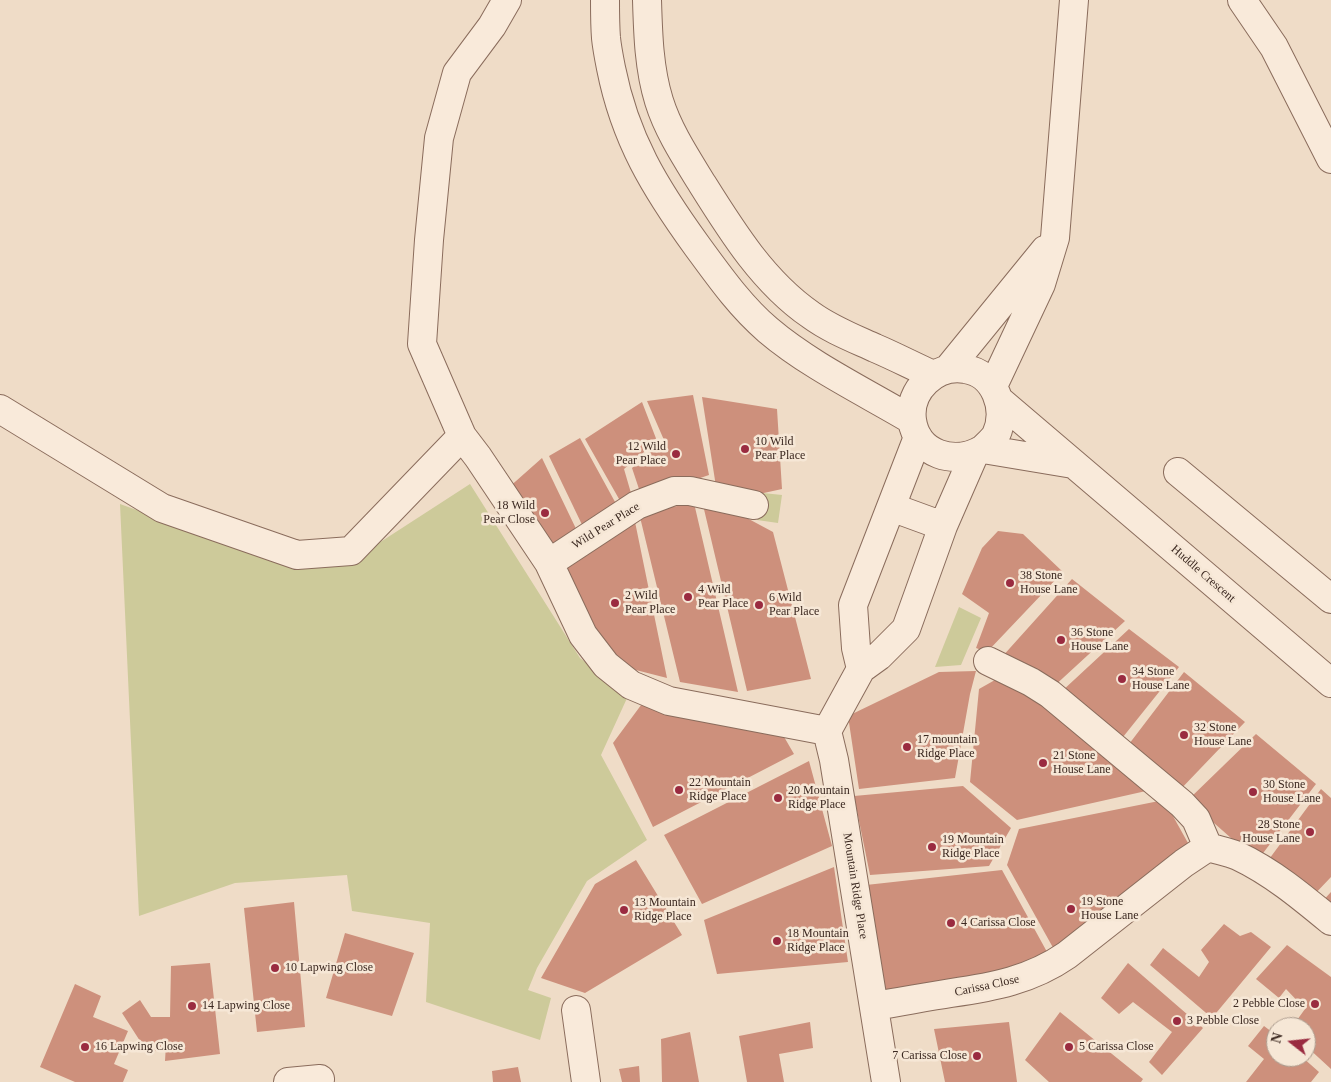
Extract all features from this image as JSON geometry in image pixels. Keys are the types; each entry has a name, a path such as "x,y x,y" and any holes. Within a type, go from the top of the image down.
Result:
{"street":[{"path":"507,0 492,26 457,73 439,138 429,240 422,344 462,436 549,563 583,635 606,665 631,685 669,701 827,731 860,669 879,656 906,629 943,526 979,452 995,436 1001,420 996,394 980,375 973,372 965,369 941,372 838,332 792,301 769,278 719,211 667,123 659,101 653,74 648,33 647,0"},
{"path":"605,0 606,39 616,92 625,123 638,154 677,218 729,291 766,328 812,362 915,428 933,452 953,458 979,452 1075,464"},
{"path":"996,394 1041,284 1055,238 1074,0"},
{"path":"1242,0 1274,47 1331,160"},
{"path":"860,669 856,648 853,605 891,507 915,428 913,402 920,387 941,372 1055,238"},
{"name":"Huddle Crescent","path":"996,394 1331,683"},
{"path":"0,409 162,508 297,555 350,552 462,436"},
{"path":"1178,472 1331,599"},
{"name":"Wild Pear Place","path":"549,563 637,505 674,491 690,491 754,505"},
{"path":"891,507 943,526"},
{"path":"988,661 1031,682 1050,694 1182,804 1196,819 1208,848 1236,855 1262,870 1293,889 1331,921"},
{"name":"Mountain Ridge Place","path":"827,731 834,760 886,1082"},
{"name":"Carissa Close","path":"874,1006 999,986 1029,977 1067,955 1184,863 1208,848"},
{"path":"576,1010 586,1082"},
{"path":"288,1082 320,1079"}],"shaded area":[{"path":"470,484 580,658 628,696 601,755 647,840 587,881 537,968 528,990 551,998 540,1040 426,1002 430,923 352,911 347,875 235,883 139,916 120,504 231,544 348,563"},
{"path":"763,493 782,495 778,523 757,520"},
{"path":"959,607 981,618 961,665 935,667"}],"building":[{"name":"12 Wild Pear Place","path":"693,395 709,475 642,498 632,468 664,440 647,401"},
{"name":"10 Wild Pear Place","path":"702,397 777,409 782,489 750,496 717,493"},
{"path":"642,402 657,441 624,469 633,500 623,506 585,439"},
{"path":"580,438 620,511 586,533 549,456"},
{"name":"18 Wild Pear Close","path":"542,458 580,537 550,556 507,489"},
{"name":"4 Wild Pear Place","path":"694,503 738,692 680,682 639,513"},
{"name":"6 Wild Pear Place","path":"703,505 745,517 773,532 811,679 747,691"},
{"name":"2 Wild Pear Place","path":"634,517 667,678 628,668 599,642 558,564"},
{"name":"38 Stone House Lane","path":"998,531 1023,534 1063,572 987,652 976,648 989,613 962,594 982,548"},
{"name":"36 Stone House Lane","path":"1072,579 1125,621 1051,689 1001,658"},
{"name":"34 Stone House Lane","path":"1129,629 1179,667 1119,742 1061,692"},
{"name":"17 mountain Ridge Place","path":"976,671 955,778 859,789 848,716 939,672"},
{"name":"32 Stone House Lane","path":"1184,672 1245,722 1177,793 1126,748"},
{"name":"21 Stone House Lane","path":"1002,676 1094,743 1146,791 1017,820 970,782 979,689"},
{"name":"22 Mountain Ridge Place","path":"647,697 776,723 794,754 653,827 613,743"},
{"name":"30 Stone House Lane","path":"1256,734 1316,784 1257,861 1188,800"},
{"name":"20 Mountain Ridge Place","path":"809,761 832,846 702,904 664,835"},
{"name":"19 Mountain Ridge Place","path":"963,786 1011,828 989,866 870,875 854,796"},
{"name":"28 Stone House Lane","path":"1321,789 1331,798 1331,877 1312,897 1264,866"},
{"name":"19 Stone House Lane","path":"1164,800 1188,843 1056,953 1007,865 1019,829"},
{"name":"13 Mountain Ridge Place","path":"636,860 682,935 585,993 541,978 595,884"},
{"name":"18 Mountain Ridge Place","path":"834,867 848,962 717,974 704,920"},
{"name":"4 Carissa Close","path":"1002,870 1052,961 881,994 866,885"},
{"path":"1331,892 1331,915 1319,905"},
{"name":"10 Lapwing Close","path":"294,902 305,1027 257,1032 244,908"},
{"path":"1224,924 1240,936 1251,932 1271,947 1212,1018 1150,965 1163,948 1199,977 1209,962 1201,950"},
{"path":"345,933 414,953 392,1016 326,998"},
{"name":"2 Pebble Close","path":"1287,945 1331,977 1331,1069 1316,1055 1316,1017 1299,1017 1305,1009 1286,989 1279,998 1256,979"},
{"name":"14 Lapwing Close","path":"210,963 220,1054 165,1061 166,1044 149,1055 122,1013 140,1000 151,1017 170,1017 171,966"},
{"name":"3 Pebble Close","path":"1128,963 1203,1028 1162,1075 1149,1062 1172,1032 1133,1002 1119,1014 1101,998"},
{"name":"16 Lapwing Close","path":"75,984 101,996 93,1017 128,1031 114,1064 128,1070 123,1082 75,1082 40,1067"},
{"name":"5 Carissa Close","path":"1060,1012 1143,1079 1141,1082 1049,1082 1025,1060"},
{"path":"810,1022 813,1048 779,1054 784,1082 747,1082 739,1036"},
{"name":"7 Carissa Close","path":"1009,1022 1017,1082 945,1082 934,1029"},
{"path":"1264,1026 1266,1028 1266,1067 1313,1067 1319,1072 1311,1082 1246,1082 1264,1059 1248,1046"},
{"path":"690,1032 699,1082 662,1082 661,1039"},
{"path":"639,1066 640,1082 622,1082 619,1069"},
{"path":"518,1067 521,1082 493,1082 492,1071"}],"place":[{"name":"10 Wild Pear Place","path":"745,449"},
{"name":"12 Wild Pear Place","path":"676,454"},
{"name":"18 Wild Pear Close","path":"545,513"},
{"name":"38 Stone House Lane","path":"1010,583"},
{"name":"4 Wild Pear Place","path":"688,597"},
{"name":"2 Wild Pear Place","path":"615,603"},
{"name":"6 Wild Pear Place","path":"759,605"},
{"name":"36 Stone House Lane","path":"1061,640"},
{"name":"34 Stone House Lane","path":"1122,679"},
{"name":"32 Stone House Lane","path":"1184,735"},
{"name":"17 mountain Ridge Place","path":"907,747"},
{"name":"21 Stone House Lane","path":"1043,763"},
{"name":"22 Mountain Ridge Place","path":"679,790"},
{"name":"30 Stone House Lane","path":"1253,792"},
{"name":"20 Mountain Ridge Place","path":"778,798"},
{"name":"28 Stone House Lane","path":"1310,832"},
{"name":"19 Mountain Ridge Place","path":"932,847"},
{"name":"19 Stone House Lane","path":"1071,909"},
{"name":"13 Mountain Ridge Place","path":"624,910"},
{"name":"4 Carissa Close","path":"951,923"},
{"name":"18 Mountain Ridge Place","path":"777,941"},
{"name":"10 Lapwing Close","path":"275,968"},
{"name":"2 Pebble Close","path":"1315,1004"},
{"name":"14 Lapwing Close","path":"192,1006"},
{"name":"3 Pebble Close","path":"1177,1021"},
{"name":"16 Lapwing Close","path":"85,1047"},
{"name":"5 Carissa Close","path":"1069,1047"},
{"name":"7 Carissa Close","path":"977,1056"}]}
